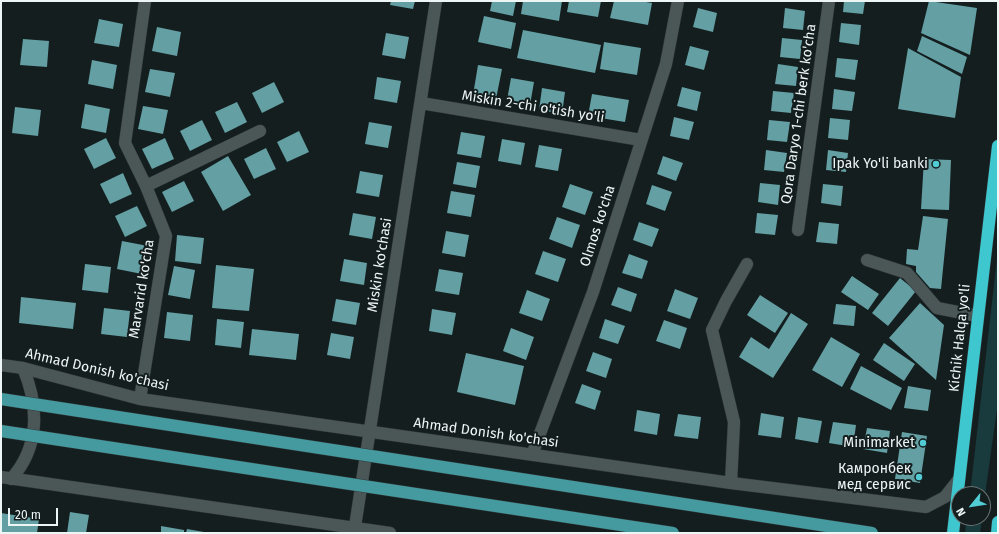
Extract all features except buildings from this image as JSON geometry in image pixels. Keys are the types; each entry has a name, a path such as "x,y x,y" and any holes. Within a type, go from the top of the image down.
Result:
{"highway":[{"name":"Kichik Halqa yo'li","path":"953,533 998,146"},
{"path":"997,533 998,522"}],"main road":[{"path":"1,399 872,533"},
{"path":"1,431 673,533"}],"street":[{"name":"Marvarid ko'cha","path":"140,399 166,236 146,186 125,143 145,1"},
{"name":"Miskin ko'chasi","path":"354,530 436,1"},
{"name":"Olmos ko'cha","path":"532,455 593,292 666,64 678,1"},
{"name":"Qora Daryo 1-chi berk ko'cha","path":"798,230 829,1"},
{"name":"Miskin 2-chi o'tish yo'li","path":"421,103 641,140"},
{"path":"146,186 260,131"},
{"path":"867,260 907,273 937,308 978,316"},
{"path":"731,483 734,422 712,330 726,301 747,264"},
{"name":"Ahmad Donish ko'chasi","path":"1,365 23,368 140,399 731,483 926,507 945,497 959,479"},
{"path":"6,478 27,459 34,428 33,397 23,368"},
{"path":"6,478 354,530 390,533"}],"shaded area":[{"path":"998,250 998,402 986,486 971,486"},
{"path":"966,526 981,526 980,533 965,533"}],"place":[{"name":"Ipak Yo'li banki","path":"936,164"},
{"name":"Minimarket","path":"923,443"},
{"name":"Камронбек мед сервис","path":"919,477"}]}
